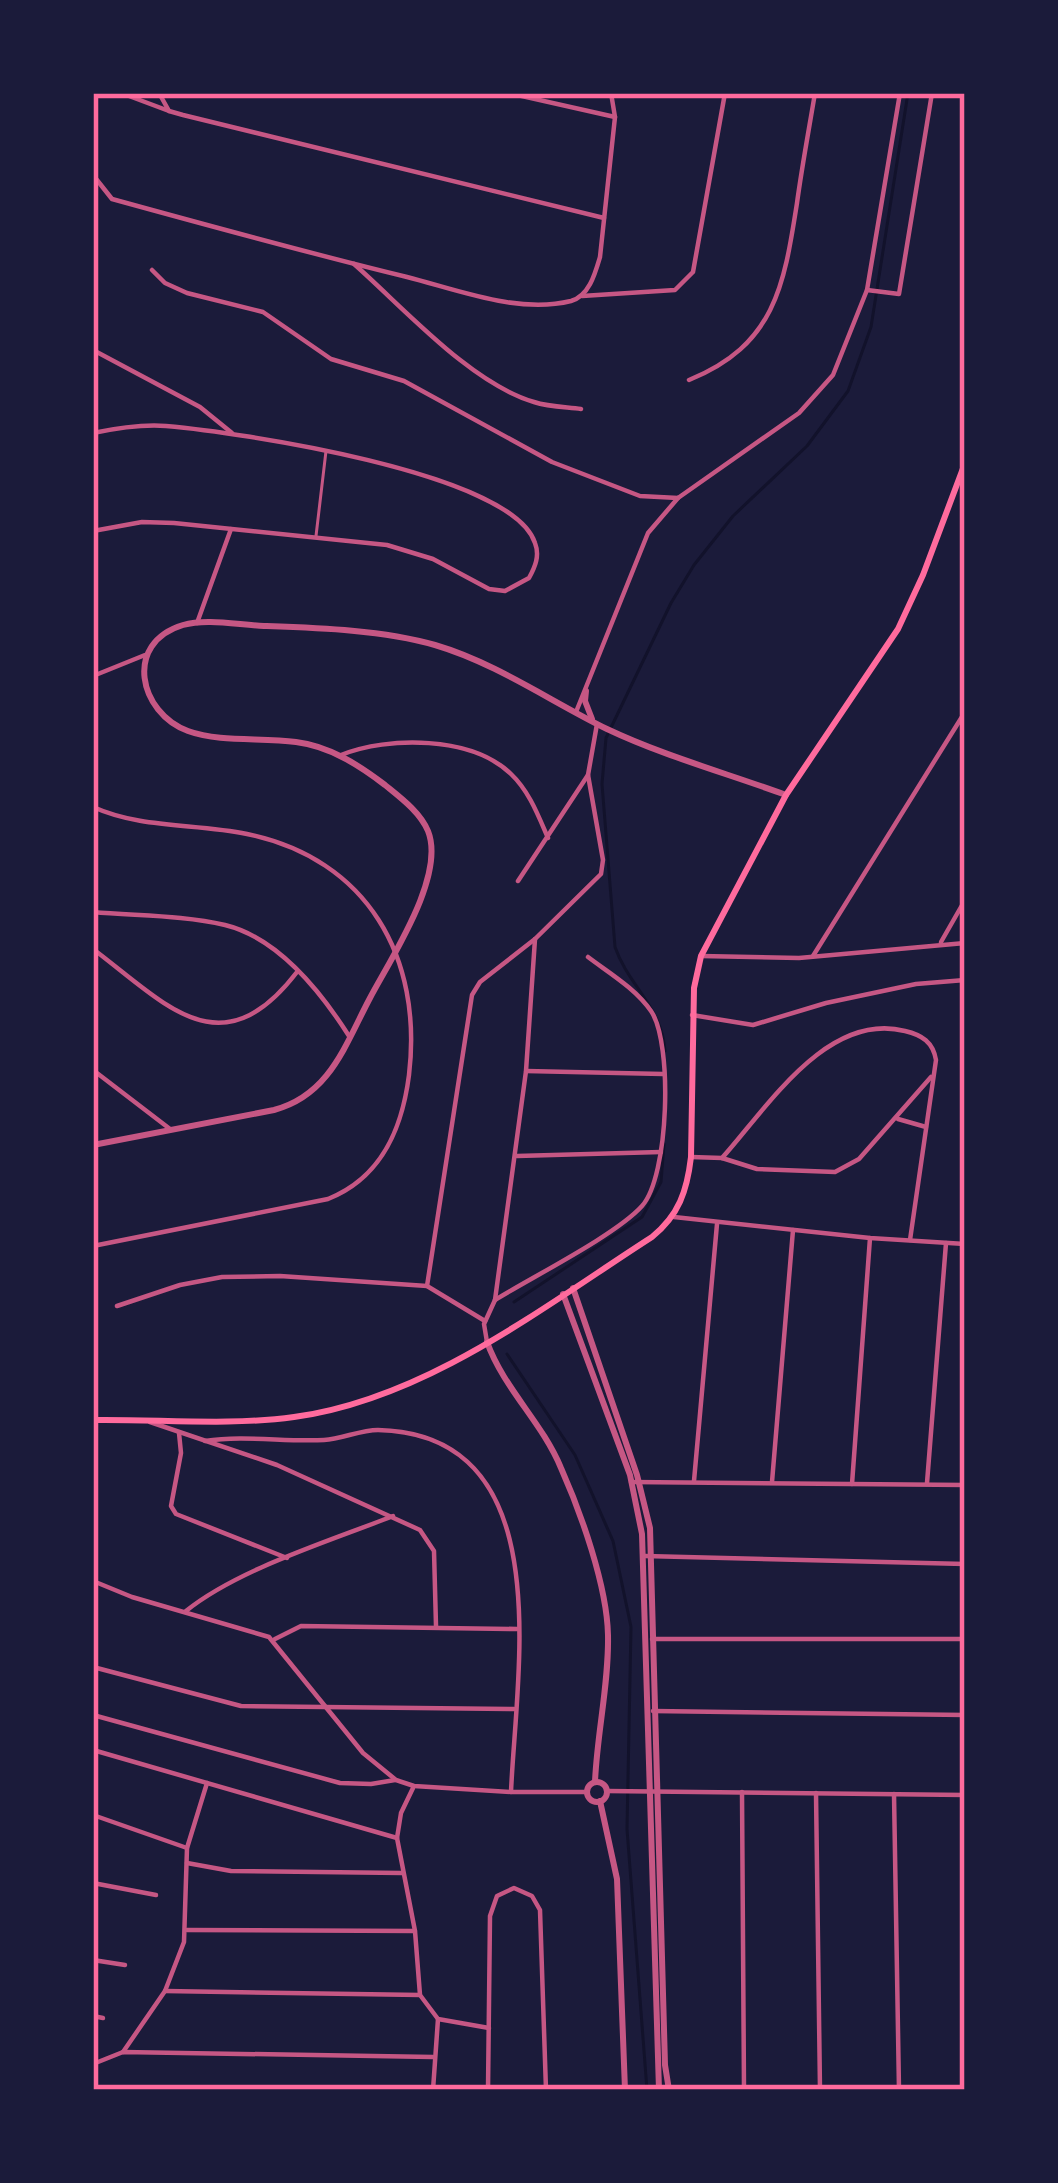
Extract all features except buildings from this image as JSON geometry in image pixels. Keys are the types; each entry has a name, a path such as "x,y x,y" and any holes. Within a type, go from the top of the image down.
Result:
{"main road":[{"path":"93,1420 275,1419 314,1414 419,1377 487,1342 652,1237 674,1217 688,1181 691,1157 692,1015 701,956 786,795 898,628 965,463"}],"street":[{"path":"121,93 170,111 605,218"},
{"path":"159,93 170,111"},
{"path":"508,93 615,117"},
{"path":"549,93 554,104"},
{"path":"582,296 595,277 605,218 615,117 611,93"},
{"path":"93,175 112,200 527,304 675,290 693,272 725,93"},
{"path":"689,380 735,356 753,340 771,312 787,265 815,93"},
{"path":"576,712 648,533 678,498 815,398 848,347 870,290 900,93"},
{"path":"870,290 899,294 932,93"},
{"path":"353,264 496,384 535,402 581,409"},
{"path":"152,271 187,293 263,312 331,359 404,381 552,461 640,496 678,498"},
{"path":"93,350 200,407 236,437"},
{"path":"93,433 164,425 389,463 501,510 526,528 538,557 529,578 505,591 489,589 444,564 404,550 142,523 93,532"},
{"path":"197,622 231,529"},
{"path":"93,676 145,655 171,630 197,622 330,630 433,644 471,658 621,735 786,795"},
{"path":"93,1145 294,1105 318,1088 395,950 431,871 430,836 404,801 341,755 298,742 183,730 148,698 143,682 145,655"},
{"path":"428,1286 468,1007 480,982 535,939 601,874 603,860 588,775 597,724 585,701 586,691"},
{"path":"566,707 580,702"},
{"path":"813,956 965,712"},
{"path":"341,755 373,745 401,744 482,754 524,789 548,838"},
{"path":"518,881 588,775"},
{"path":"93,807 146,822 245,833 302,854 367,901 382,921 407,992 410,1023 406,1095 394,1135 367,1177 328,1199 93,1246"},
{"path":"940,944 965,900"},
{"path":"93,912 223,924 256,939 320,992 350,1036"},
{"path":"535,939 515,1156 495,1300 485,1321 497,1369 561,1467 602,1600 608,1643 595,1782 587,1792"},
{"path":"701,956 813,956 965,943"},
{"path":"93,949 200,1023 224,1023 256,1011 297,971"},
{"path":"495,1300 630,1217 650,1195 661,1153 662,1038 650,1010 632,990 588,957"},
{"path":"692,1015 753,1025 916,984 965,980"},
{"path":"722,1158 818,1053 852,1032 891,1028 923,1037 934,1051 934,1072 910,1240"},
{"path":"93,1070 170,1129"},
{"path":"526,1071 663,1075"},
{"path":"691,1157 722,1158 758,1169 835,1172 859,1159 934,1072"},
{"path":"898,1119 926,1126"},
{"path":"515,1156 661,1153"},
{"path":"674,1217 965,1244"},
{"path":"694,1481 717,1224"},
{"path":"772,1482 793,1231"},
{"path":"852,1484 870,1238"},
{"path":"927,1484 946,1243"},
{"path":"117,1306 222,1277 280,1276 428,1286 485,1321"},
{"path":"573,1288 636,1482 648,1557 669,2090"},
{"path":"563,1294 636,1482"},
{"path":"145,1419 277,1465 420,1530 431,1541 436,1626"},
{"path":"205,1442 319,1440 379,1430 448,1446 475,1467 510,1528 517,1629 511,1792"},
{"path":"179,1433 181,1453 171,1506 176,1514 287,1558"},
{"path":"636,1482 965,1485"},
{"path":"185,1612 287,1558 393,1516"},
{"path":"648,1557 965,1564"},
{"path":"93,1580 274,1640 324,1708 374,1765 396,1780 414,1786 587,1792"},
{"path":"274,1640 301,1626 517,1629"},
{"path":"651,1639 965,1639"},
{"path":"93,1666 222,1703 514,1709"},
{"path":"652,1711 965,1715"},
{"path":"93,1715 340,1783 396,1780"},
{"path":"93,1750 397,1838"},
{"path":"595,1782 610,1791 965,1796"},
{"path":"123,2053 165,1990 187,1930 187,1848 207,1783"},
{"path":"414,1786 401,1813 397,1838 415,1931 420,1995 438,2019 489,2028"},
{"path":"600,1801 610,1791"},
{"path":"655,1791 658,2089"},
{"path":"587,1792 600,1801"},
{"path":"742,1792 744,2090"},
{"path":"816,1793 820,2090"},
{"path":"894,1794 899,2090"},
{"path":"600,1801 616,1879 625,2090"},
{"path":"93,1815 187,1848"},
{"path":"187,1863 231,1871 402,1873"},
{"path":"93,1883 156,1894"},
{"path":"488,2090 492,1903 506,1891 520,1889 536,1902 542,1927 546,2090"},
{"path":"187,1930 415,1931"},
{"path":"93,1960 125,1965"},
{"path":"165,1990 420,1995"},
{"path":"93,2016 103,2018"},
{"path":"433,2090 438,2019"},
{"path":"93,2064 123,2053 433,2057"}],"lane":[{"path":"316,538 326,451"}],"waterway":[{"path":"665,1051 658,1022 615,947 602,784 606,738 694,565 733,516 807,446 848,391 871,327 908,93"},
{"path":"514,1302 642,1217 661,1182 664,1144"},
{"path":"507,1354 575,1455 613,1541 631,1627 627,1829 647,2090"}]}
